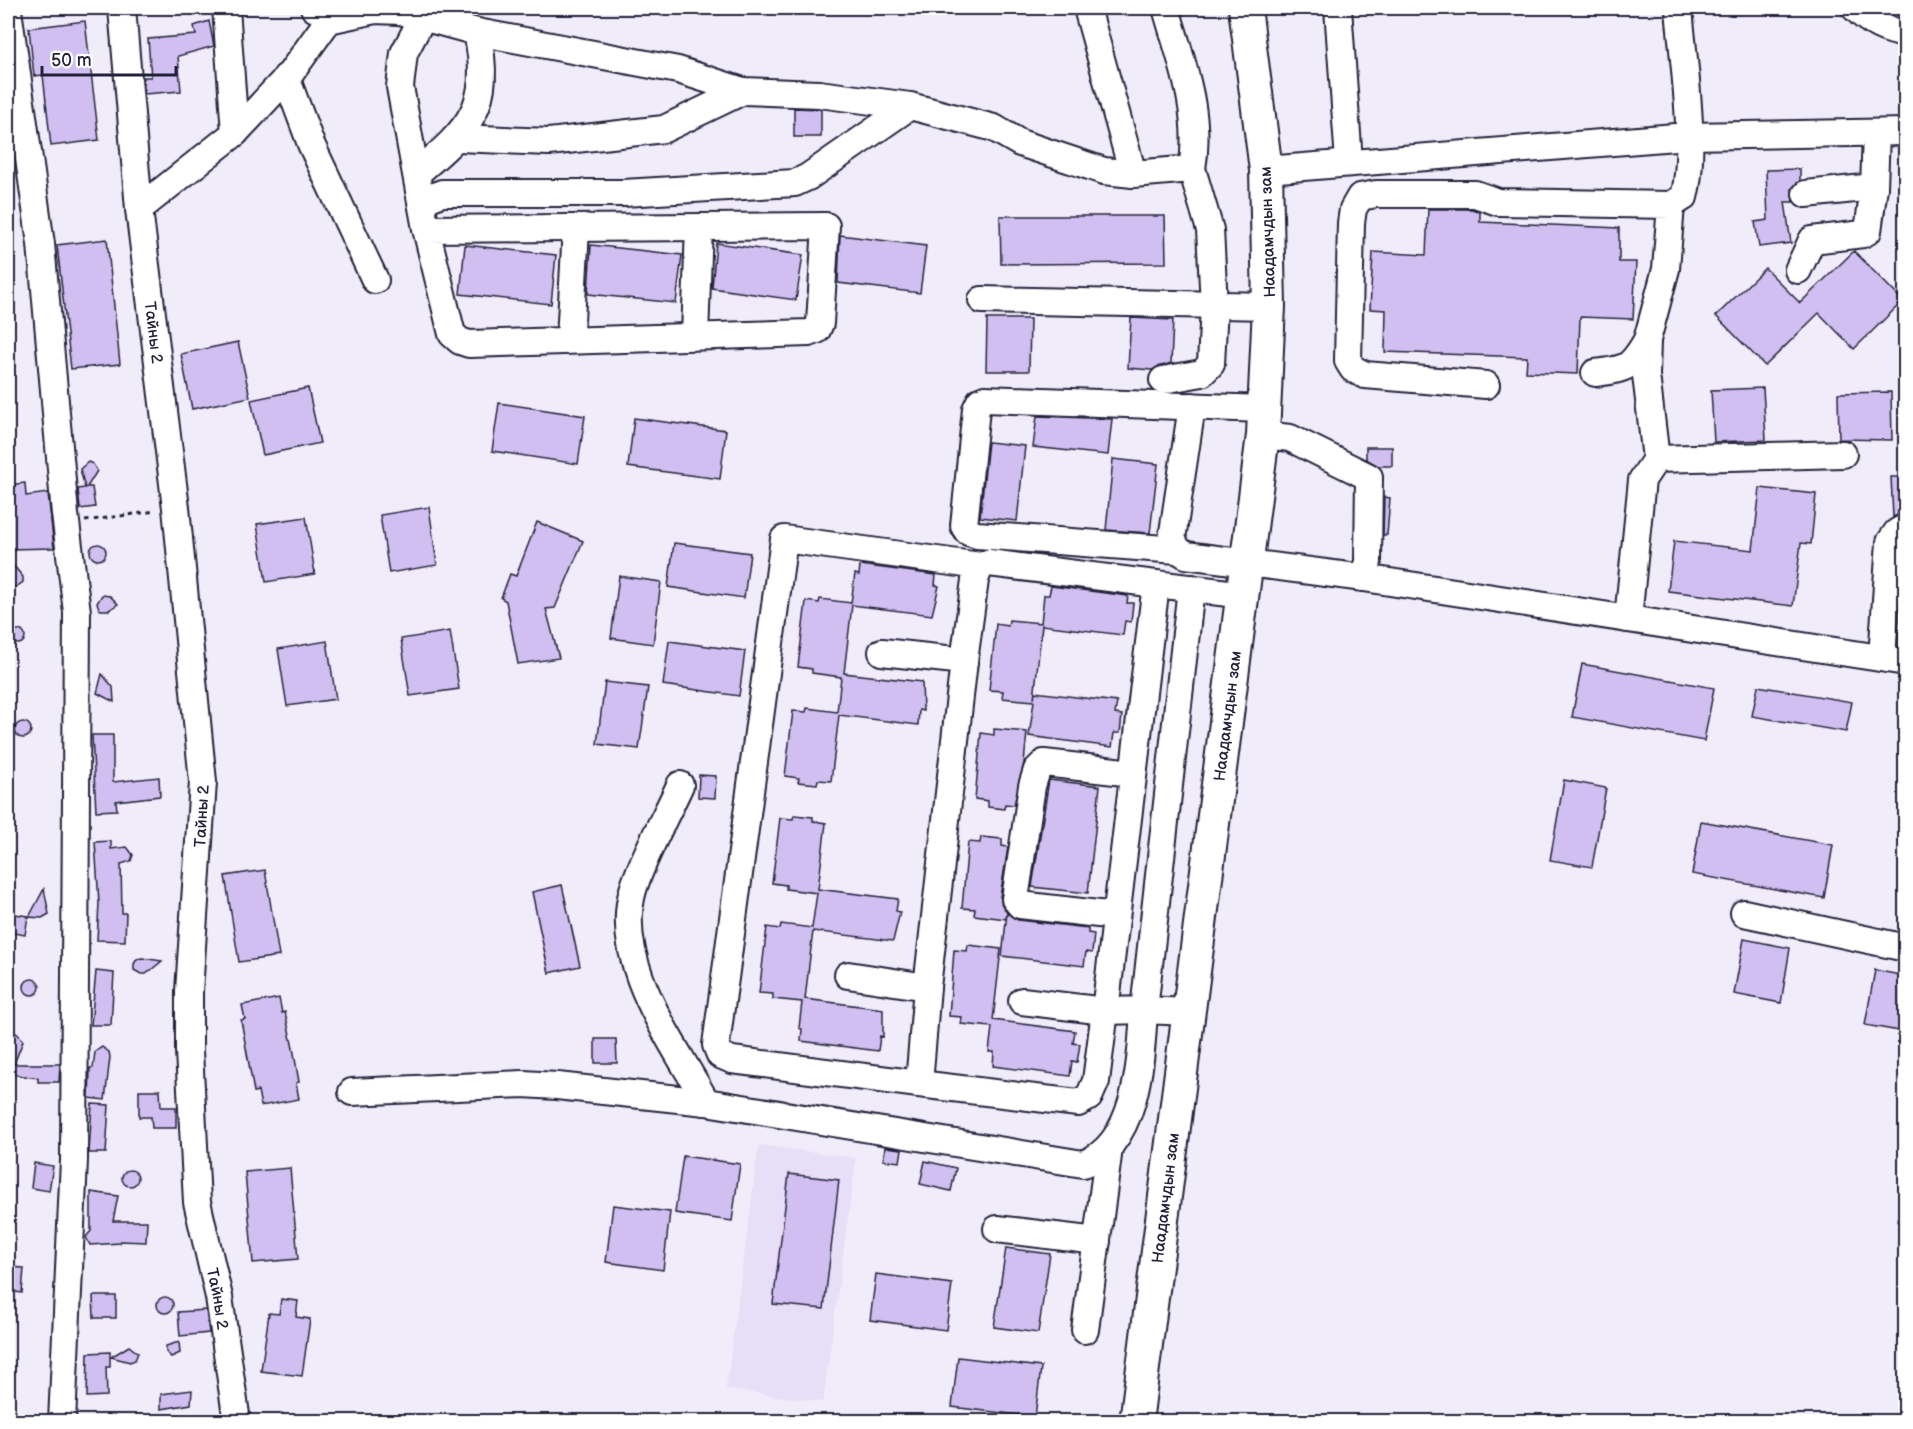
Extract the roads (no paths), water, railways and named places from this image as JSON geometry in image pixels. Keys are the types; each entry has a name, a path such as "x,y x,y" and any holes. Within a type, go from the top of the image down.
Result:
{"main road":[{"name":"Наадамчдын зам","path":"1136,1422 1244,595 1264,422 1269,306 1266,170 1245,8"}],"street":[{"name":"Тайны 2","path":"122,8 139,209 176,508 203,782 189,999 189,1051 198,1202 219,1297 237,1422"},
{"path":"226,8 235,134"},
{"path":"1087,8 1133,174"},
{"path":"1163,380 1202,373 1209,369 1214,305 1210,230 1192,169 1196,132 1183,57 1166,8"},
{"path":"1338,8 1348,162"},
{"path":"1486,385 1365,375 1353,369 1348,362 1353,209 1360,197 1376,194 1475,194 1498,202 1671,205 1684,197 1687,185 1688,136 1679,8"},
{"path":"1855,8 1867,19 1887,31 1905,34"},
{"path":"8,10 41,244 66,524 77,612 74,1160 62,1422"},
{"path":"139,209 235,134 286,77 322,13 375,10 410,12 477,32 678,70 742,92 819,94 910,106 994,128 1020,143 1104,171 1133,174 1192,169"},
{"path":"410,12 400,87 426,229 452,334 460,341 470,344 809,333 817,330 820,323 826,226 426,229"},
{"path":"417,173 458,138 477,106 483,62 477,32"},
{"path":"286,77 311,144 375,280"},
{"path":"458,138 549,142 664,129 742,92"},
{"path":"422,201 442,193 623,193 795,183 808,177 910,106"},
{"path":"1266,170 1688,136 1905,132"},
{"path":"1798,270 1812,240 1863,234 1868,231 1874,187 1876,133"},
{"path":"1806,194 1874,187"},
{"path":"1628,619 1642,480 1656,459 1646,375 1647,340 1666,269 1671,205"},
{"path":"695,336 699,227"},
{"path":"570,340 576,228"},
{"path":"982,300 1269,306"},
{"path":"1594,373 1622,370 1634,363 1647,340"},
{"path":"1364,578 1368,562 1369,477 1290,438 1264,422 1191,406 985,399 980,401 976,408 964,526 968,532 977,535 1178,550 1186,555 1364,578 1894,660 1890,542 1897,532 1905,527"},
{"path":"1178,550 1173,539 1191,406"},
{"path":"1656,459 1843,454"},
{"path":"1156,584 1096,1081 1089,1097 1078,1103 732,1060 720,1055 716,1045 784,539 980,567 989,563 1244,595"},
{"path":"920,1084 927,987 964,661 975,580 980,567"},
{"path":"352,1092 523,1084 706,1102 1083,1164 1098,1158 1119,1136 1140,1073 1144,1010 1191,588"},
{"path":"882,652 964,661"},
{"path":"1116,916 1020,905 1015,898 1036,770 1044,763 1133,774"},
{"path":"680,785 633,891 628,929 634,965 649,1000 706,1102"},
{"path":"1744,913 1905,948"},
{"path":"848,975 927,987"},
{"path":"1022,1001 1105,1011 1189,1012"},
{"path":"1085,1330 1109,1148"},
{"path":"997,1229 1097,1241"}]}
